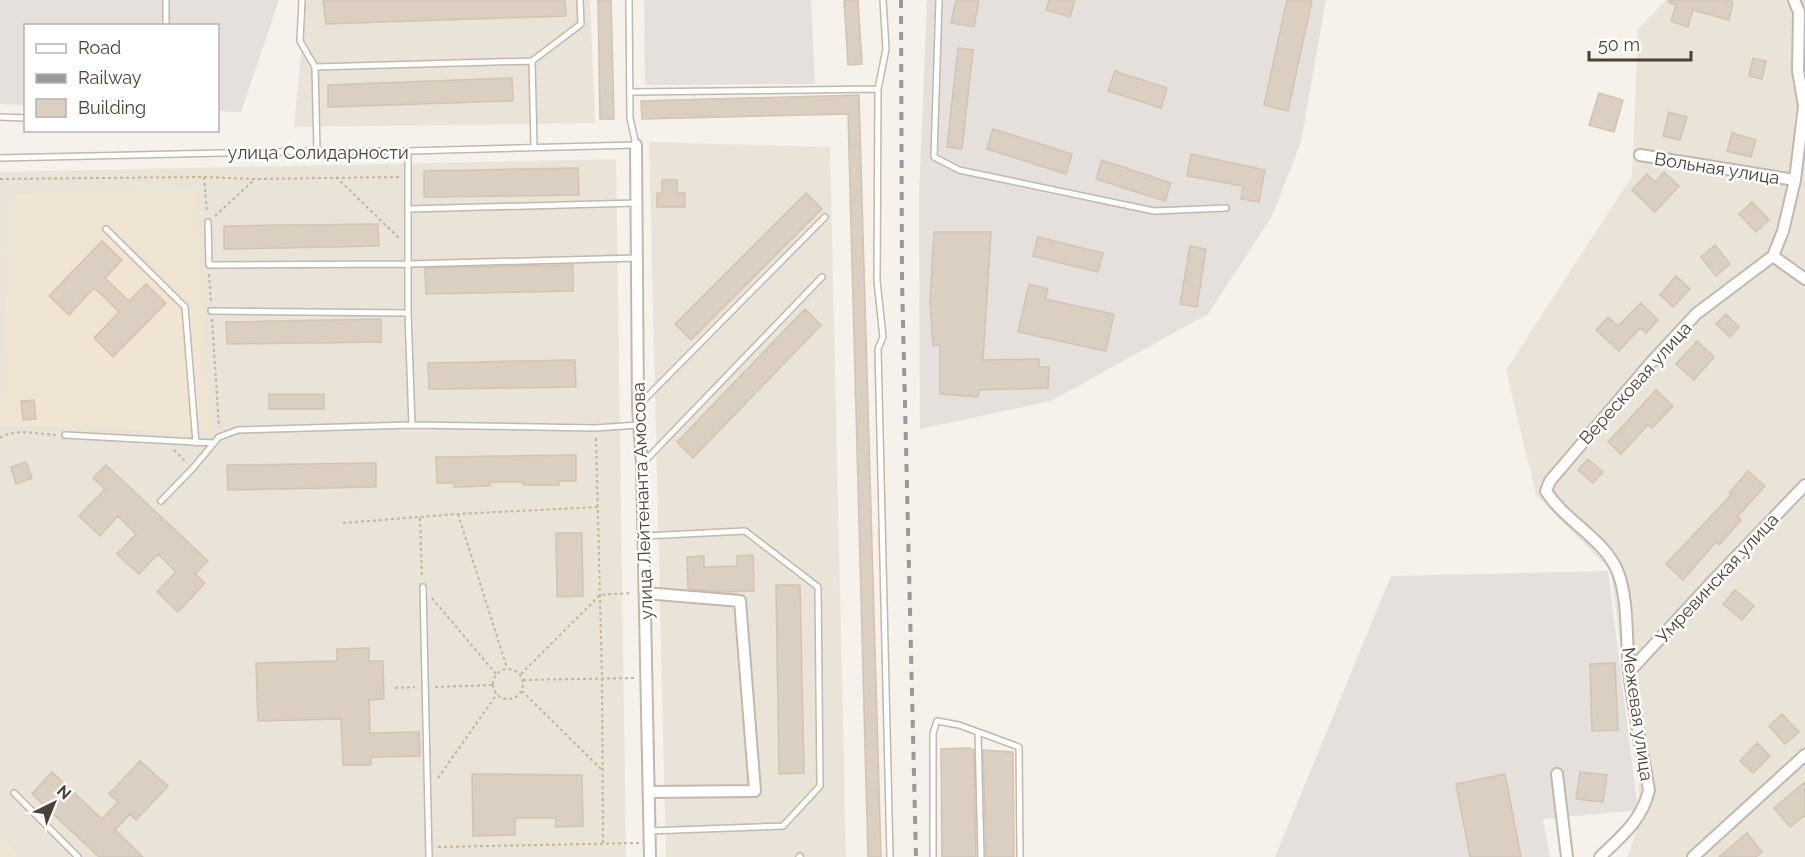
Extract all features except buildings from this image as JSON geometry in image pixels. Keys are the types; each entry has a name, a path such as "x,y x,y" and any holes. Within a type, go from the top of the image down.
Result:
{"street":[{"path":"1794,0 1799,12 1798,71 1804,106 1795,180 1783,231 1773,256 1805,279"},
{"name":"улица Лейтенанта Амосова","path":"636,145 638,407 644,536 650,857"},
{"name":"Вольная улица","path":"1640,155 1795,180"},
{"name":"Вересковая улица","path":"1622,590 1616,568 1602,549 1553,502 1546,491 1550,481 1648,366 1696,314 1773,256"},
{"name":"Умревинская улица","path":"1629,672 1805,485"},
{"name":"Межевая улица","path":"1600,857 1632,825 1646,806 1649,790 1629,672 1622,590"},
{"path":"645,593 740,601 755,791 649,792"},
{"path":"1693,857 1805,755"},
{"path":"1557,774 1567,857"}],"lane":[{"path":"166,0 166,24"},
{"path":"302,0 300,41 315,67 317,150"},
{"path":"315,67 532,61 581,24 580,0"},
{"path":"629,0 630,118 636,145"},
{"path":"883,0 886,49 878,89 877,281 883,337 878,349 878,360 890,857"},
{"path":"939,0 934,156 959,170 1154,211 1226,208"},
{"path":"532,61 534,146"},
{"path":"630,92 878,89"},
{"path":"0,117 24,118"},
{"name":"улица Солидарности","path":"0,158 636,145"},
{"path":"408,151 408,313 412,425"},
{"path":"409,209 637,203"},
{"path":"638,407 825,217"},
{"path":"208,222 209,265 409,264 638,258"},
{"path":"106,229 185,307 196,443"},
{"path":"642,465 822,277"},
{"path":"211,311 408,313"},
{"path":"161,501 193,468 213,442 219,437 238,430 412,425 595,428 639,425"},
{"path":"65,435 196,443 213,442"},
{"path":"644,536 745,531 818,587 820,786 783,826 649,831"},
{"path":"423,587 429,857"},
{"path":"933,857 933,733 937,721 959,725 1019,747 1020,857"},
{"path":"978,732 981,857"},
{"path":"14,793 78,857"}],"path":[{"path":"204,177 208,222"},
{"path":"336,177 409,248"},
{"path":"0,179 408,177"},
{"path":"208,222 255,179"},
{"path":"209,265 219,437"},
{"path":"595,428 602,678 603,844"},
{"path":"0,438 3,435 14,433 65,435"},
{"path":"163,440 193,468"},
{"path":"343,523 420,516 598,507"},
{"path":"458,514 507,668"},
{"path":"420,516 423,587 496,674"},
{"path":"521,674 600,595 645,593"},
{"path":"507,668 514,669 521,674 524,680 522,691 515,698 505,699 497,694 492,685 496,674 507,668"},
{"path":"524,680 646,678"},
{"path":"395,688 492,685"},
{"path":"522,691 603,771"},
{"path":"427,793 497,694"},
{"path":"429,847 650,843"}],"shaded area":[{"path":"0,0 279,0 241,112 219,111 219,24 24,24 24,105 0,104"},
{"path":"306,0 590,0 595,123 294,127"},
{"path":"644,0 811,0 815,84 645,85"},
{"path":"927,0 1326,0 1301,142 1272,216 1208,314 1051,401 920,429 919,197"},
{"path":"1666,0 1805,0 1805,857 1627,857 1642,816 1611,571 1536,495 1506,370 1632,176 1638,29"},
{"path":"649,142 830,147 846,857 666,857"},
{"path":"616,159 626,857 0,857 0,172"},
{"path":"196,191 210,434 0,425 10,193"},
{"path":"1608,571 1638,810 1543,819 1550,857 1275,857 1391,576"},
{"path":"0,832 18,857 0,857"}],"railway":[{"path":"901,0 902,281 916,857"}]}
